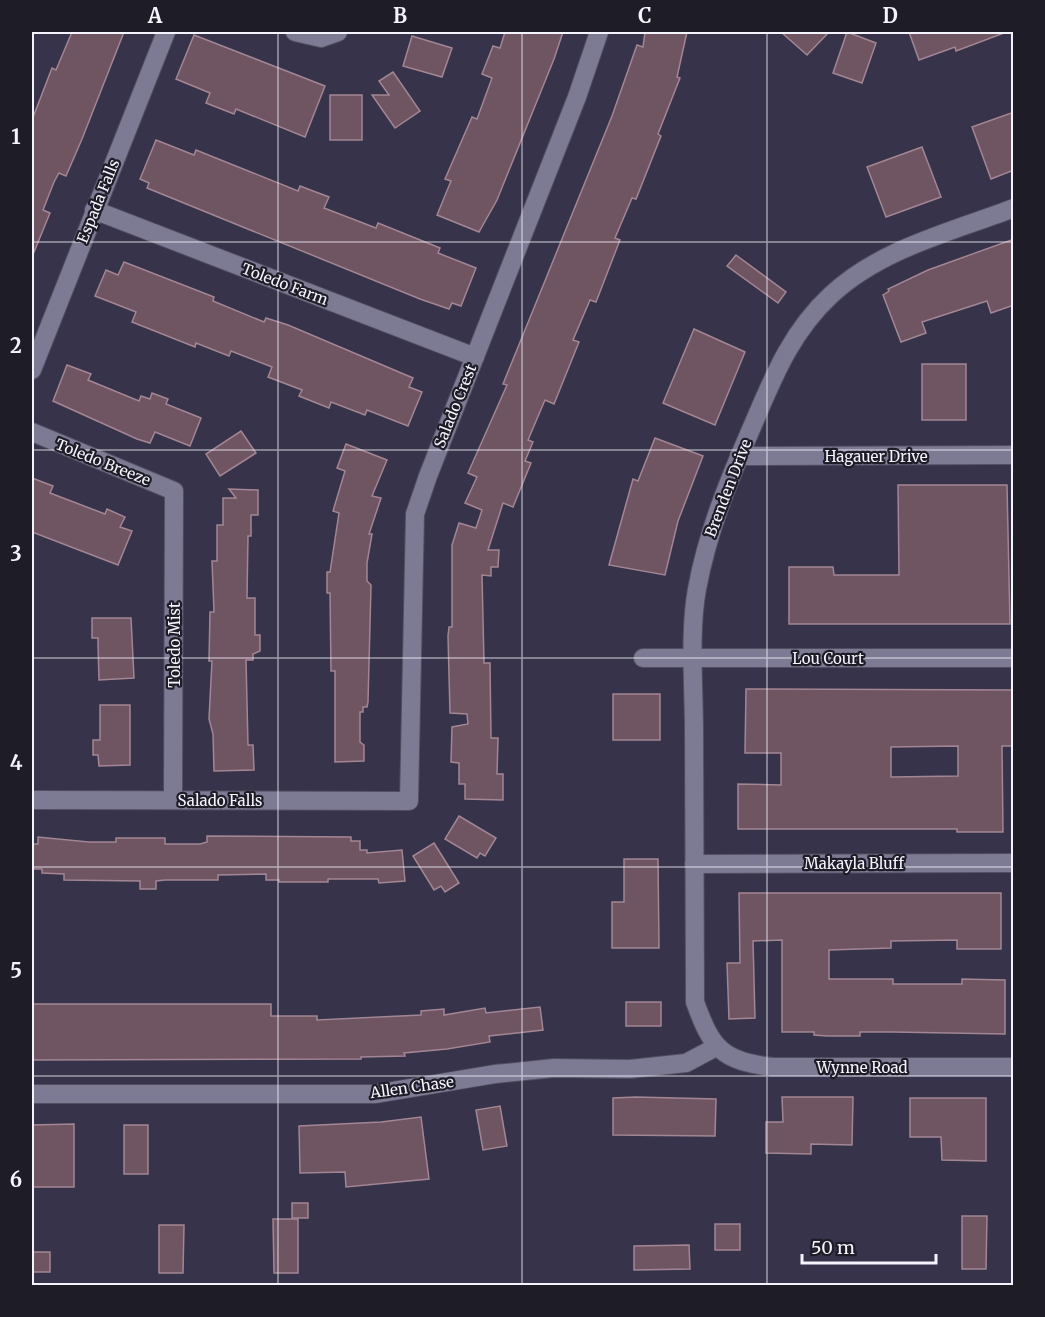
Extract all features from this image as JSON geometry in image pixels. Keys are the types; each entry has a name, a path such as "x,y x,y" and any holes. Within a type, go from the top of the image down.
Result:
{"street":[{"name":"Espada Falls","path":"32,370 166,32"},
{"path":"295,32 321,38 338,32"},
{"name":"Salado Crest","path":"410,801 415,514 577,98 599,32"},
{"name":"Brenden Drive","path":"716,1047 703,1025 695,1002 694,658 696,592 706,548 723,493 782,357 799,330 831,295 866,269 924,240 1014,208"},
{"name":"Toledo Farm","path":"94,210 475,357"},
{"name":"Toledo Breeze","path":"32,432 174,491"},
{"name":"Hagauer Drive","path":"739,456 1014,455"},
{"name":"Toledo Mist","path":"173,800 174,491"},
{"name":"Lou Court","path":"643,658 1014,658"},
{"name":"Salado Falls","path":"32,800 410,801"},
{"name":"Makayla Bluff","path":"694,864 1014,863"},
{"name":"Wynne Road","path":"716,1047 746,1064 773,1067 1014,1067"},
{"name":"Allen Chase","path":"32,1094 375,1094 507,1073 554,1068 630,1069 686,1063 716,1047"}],"building":[{"path":"72,32 124,32 66,176 59,173 54,182 43,210 50,213 32,257 32,120 52,68 56,70"},
{"path":"505,32 563,32 497,200 479,232 437,215 451,181 445,179 472,117 477,119 492,78 482,74 493,46 500,48"},
{"path":"645,32 687,32 677,77 680,78 658,134 661,136 636,199 632,198 615,238 620,240 596,302 590,300 573,340 579,342 554,404 545,400 528,440 533,442 525,461 531,463 513,507 503,503 488,550 499,550 498,567 491,567 491,576 482,575 484,663 490,663 491,738 498,738 497,774 503,774 503,800 465,799 465,784 459,784 459,763 451,762 452,727 468,724 467,714 450,713 448,636 449,627 452,627 452,545 459,523 476,528 482,510 465,503 477,477 468,473 507,385 503,384 612,116 637,45 643,47"},
{"path":"781,32 829,32 807,55"},
{"path":"847,32 876,43 862,83 833,73"},
{"path":"909,32 1004,33 956,51 955,47 919,60"},
{"path":"194,35 325,86 305,137 236,109 234,114 206,103 210,93 176,79"},
{"path":"412,36 452,48 442,77 403,66"},
{"path":"393,72 420,111 395,128 372,95 389,95 379,81"},
{"path":"330,95 362,95 362,140 330,140"},
{"path":"1014,112 1014,170 991,179 972,127"},
{"path":"156,140 194,155 196,150 298,191 300,186 329,197 324,208 376,228 378,223 440,248 438,253 476,268 461,306 452,303 449,309 420,299 147,188 149,183 140,179"},
{"path":"922,147 941,197 886,217 867,167"},
{"path":"1014,239 1014,305 991,313 987,301 922,322 926,333 901,342 883,295 889,291 888,289 928,270"},
{"path":"736,255 786,292 778,303 727,266"},
{"path":"124,262 214,297 213,301 264,322 266,318 288,325 413,378 409,387 422,392 408,426 367,410 365,415 331,402 329,408 299,396 302,390 268,377 272,367 231,351 229,356 196,343 195,347 132,322 136,312 95,296 106,270 118,275"},
{"path":"694,329 745,352 715,425 663,403"},
{"path":"922,364 966,364 966,420 922,420"},
{"path":"67,365 91,374 88,380 139,401 141,396 150,399 152,393 168,399 166,404 201,418 190,446 155,432 150,443 137,439 53,401"},
{"path":"241,431 256,453 220,476 206,454"},
{"path":"655,438 703,456 678,521 665,575 609,565 633,479 638,481"},
{"path":"346,444 387,460 372,496 381,498 369,534 372,534 367,563 367,581 371,585 368,702 367,707 363,707 363,712 360,712 360,742 364,745 364,761 335,762 335,671 331,671 330,593 327,593 327,572 330,572 339,513 333,511 345,471 337,468"},
{"path":"32,478 53,486 50,493 105,514 107,509 125,517 120,527 132,531 118,565 32,532"},
{"path":"898,485 1007,485 1010,624 789,624 789,567 833,567 834,575 899,575"},
{"path":"229,489 258,490 258,515 251,515 251,536 248,536 247,598 255,598 255,635 260,635 260,651 253,654 253,660 246,660 248,745 253,745 254,770 214,771 213,734 209,719 212,661 209,661 210,612 214,612 212,561 217,561 217,525 223,525 223,498 236,498"},
{"path":"92,618 131,618 134,678 99,680 98,638 92,638"},
{"path":"746,689 1014,690 1014,746 1002,746 1003,832 957,832 957,829 738,829 738,784 781,785 781,753 745,753","holes":["958,746 958,776 891,777 891,747"]},
{"path":"613,694 660,694 660,740 613,740"},
{"path":"100,705 130,705 130,765 99,766 98,755 93,755 93,740 100,740"},
{"path":"459,816 496,838 485,856 480,853 477,858 445,839"},
{"path":"207,836 351,837 351,841 360,841 360,850 367,850 367,853 402,850 405,881 379,883 378,879 328,879 328,882 279,882 279,880 266,880 266,874 218,875 218,880 156,881 156,889 140,889 140,881 64,880 64,874 42,873 42,869 32,869 32,844 38,844 38,837 89,842 116,842 116,838 165,838 165,844 200,844 207,842"},
{"path":"434,843 459,883 445,892 441,886 434,890 413,856"},
{"path":"624,859 658,859 659,948 612,948 612,902 624,902"},
{"path":"739,893 1001,893 1001,949 957,949 957,940 891,941 891,948 829,950 829,979 893,979 893,984 962,984 962,979 1005,980 1005,1034 860,1032 860,1036 827,1036 814,1035 814,1032 782,1032 782,940 753,941 755,1018 729,1019 727,963 740,963"},
{"path":"626,1002 661,1002 661,1026 626,1026"},
{"path":"32,1004 271,1004 271,1016 317,1016 317,1020 421,1015 421,1011 444,1009 444,1015 485,1008 486,1013 540,1007 543,1030 489,1036 490,1042 404,1053 405,1056 361,1057 361,1059 32,1060"},
{"path":"782,1097 853,1097 852,1145 811,1144 811,1154 766,1153 766,1122 783,1122"},
{"path":"613,1098 716,1099 715,1136 613,1135"},
{"path":"910,1098 986,1098 986,1161 942,1160 941,1137 910,1137"},
{"path":"500,1106 507,1146 483,1150 476,1110"},
{"path":"421,1117 429,1179 346,1187 345,1172 300,1173 299,1126 381,1122"},
{"path":"74,1124 74,1187 32,1187 32,1125"},
{"path":"124,1125 148,1125 148,1174 124,1174"},
{"path":"292,1203 308,1203 308,1218 292,1218"},
{"path":"962,1216 987,1216 986,1269 962,1269"},
{"path":"273,1219 298,1219 298,1273 274,1273"},
{"path":"715,1224 740,1224 740,1250 715,1250"},
{"path":"159,1225 184,1225 183,1273 159,1273"},
{"path":"689,1245 690,1269 634,1270 634,1246"},
{"path":"32,1252 50,1252 50,1272 32,1272"}]}
